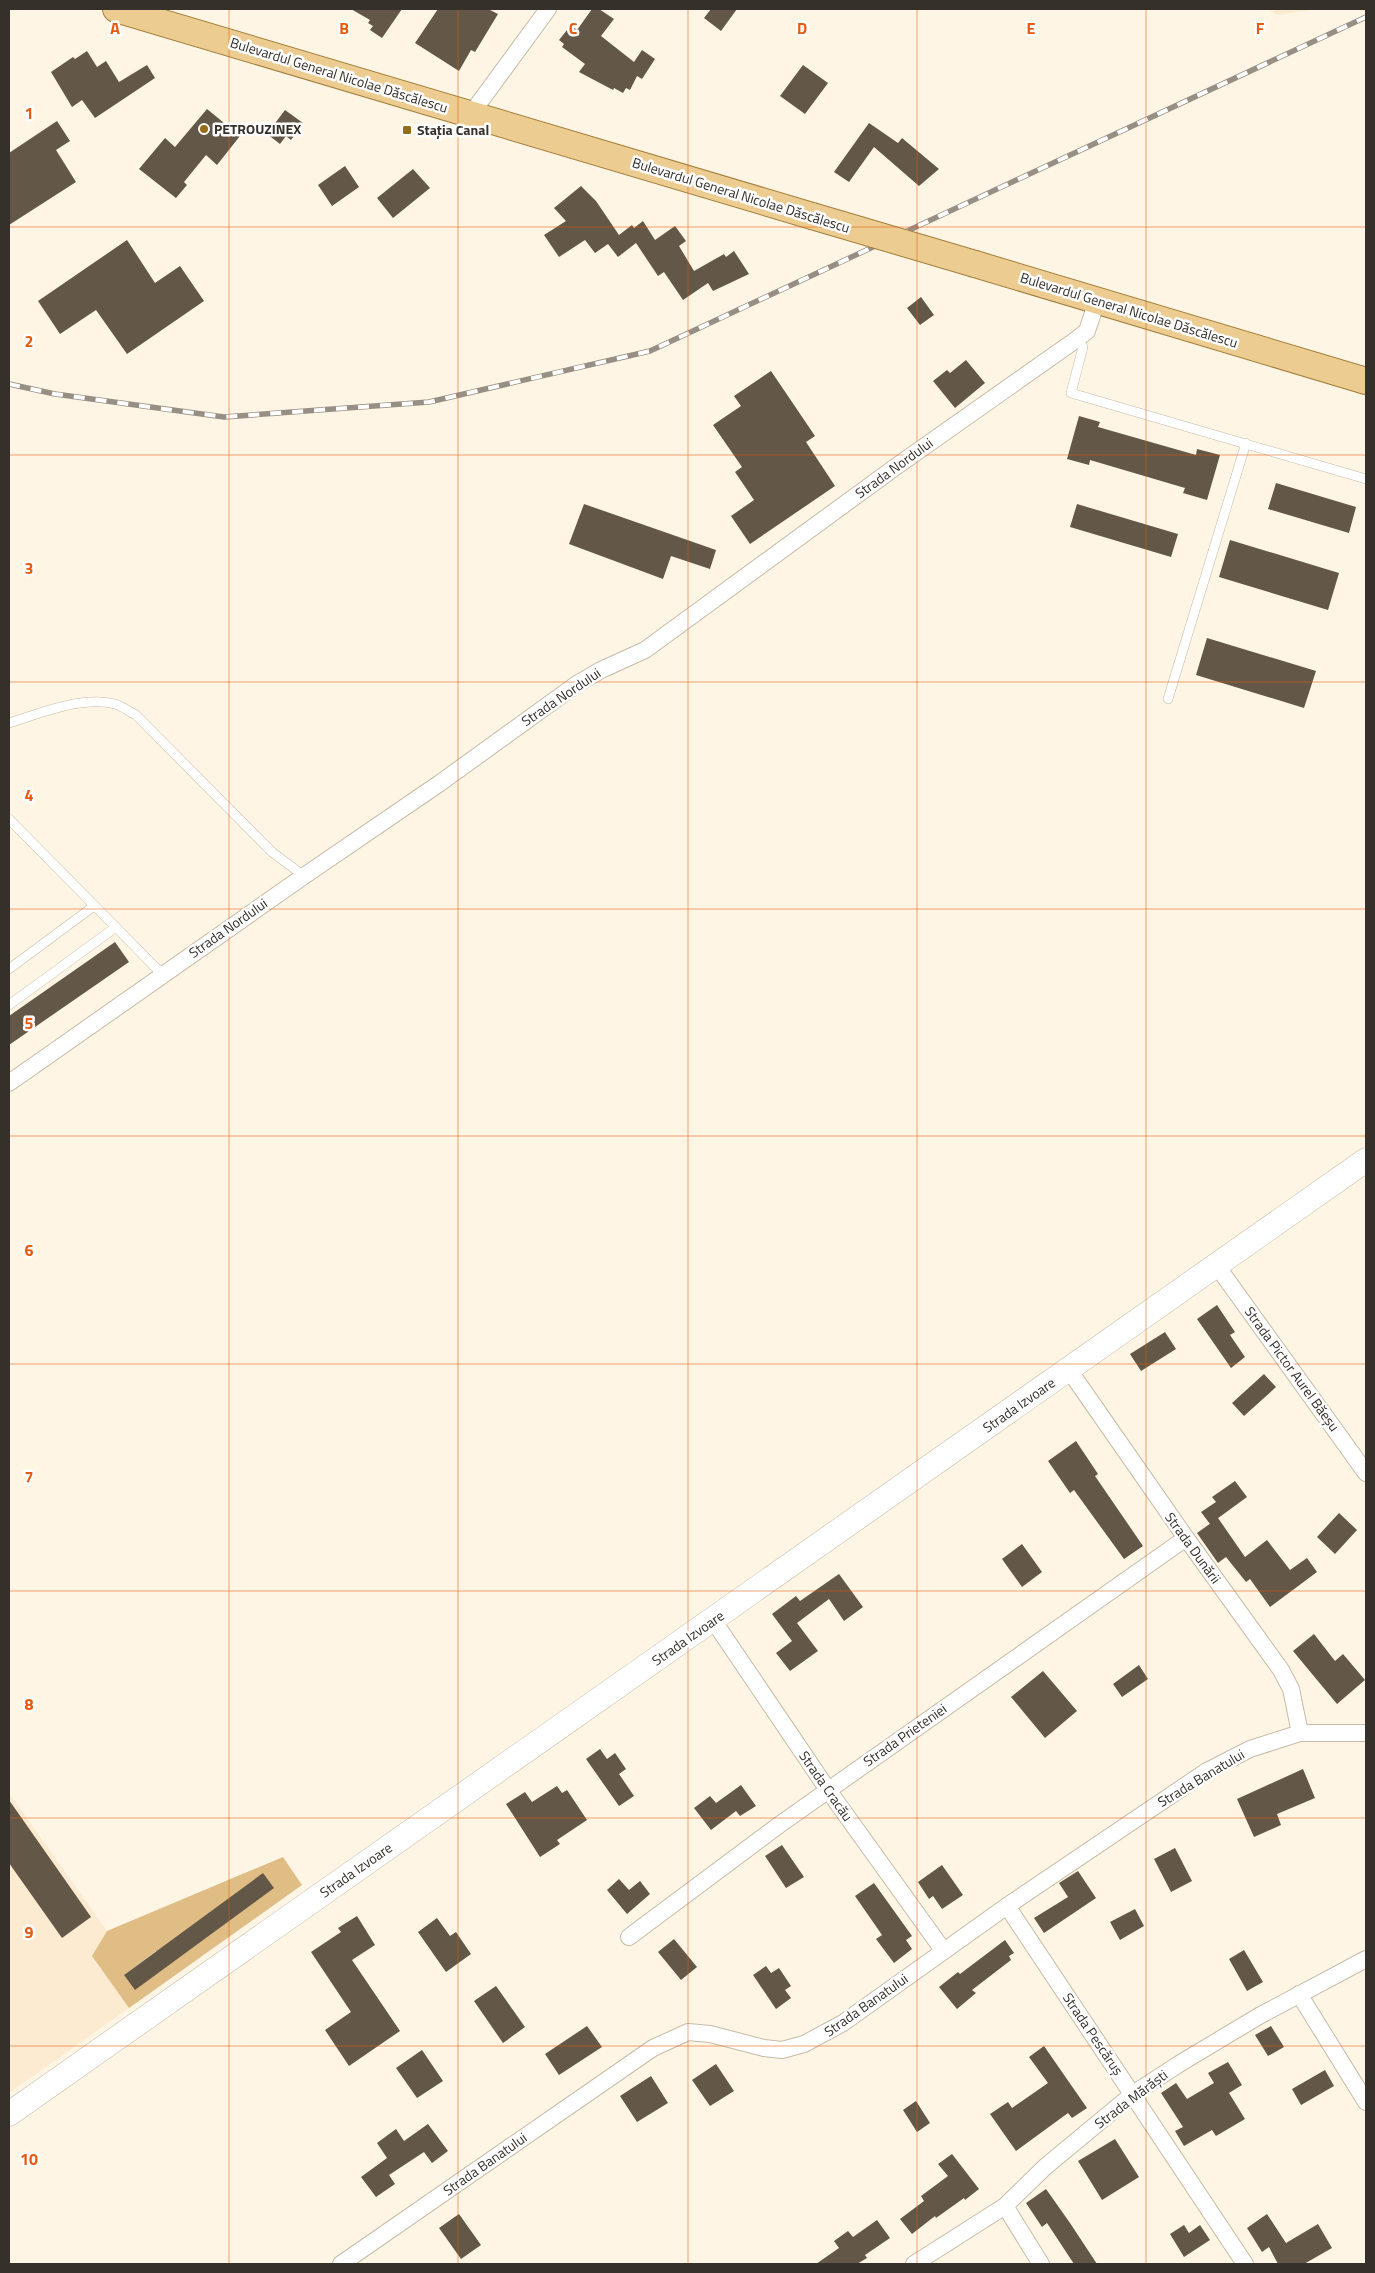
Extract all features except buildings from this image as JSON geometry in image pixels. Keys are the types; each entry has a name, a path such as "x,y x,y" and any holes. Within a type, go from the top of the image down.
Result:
{"main road":[{"name":"Bulevardul General Nicolae Dăscălescu","path":"116,9 1366,381"},
{"name":"Strada Izvoare","path":"9,2114 1366,1160"}],"street":[{"path":"471,114 548,9"},
{"name":"Strada Nordului","path":"9,1083 162,974 440,783 578,684 601,670 645,650 894,468 1077,339 1087,331 1097,301"},
{"name":"Strada Pictor Aurel Băeșu","path":"1217,1266 1366,1473"},
{"name":"Strada Dunării","path":"1069,1370 1281,1670 1291,1689 1300,1733"},
{"name":"Strada Prieteniei","path":"629,1937 828,1790 1186,1538"},
{"name":"Strada Cracău","path":"713,1620 828,1790 943,1950"},
{"name":"Strada Banatului","path":"341,2264 653,2048 666,2041 688,2032 710,2034 764,2048 782,2050 804,2044 842,2023 943,1950 1207,1772 1250,1748 1300,1733 1366,1733"},
{"name":"Strada Pescăruș","path":"1007,1906 1134,2094 1245,2264"},
{"name":"Strada Mărăști","path":"914,2264 1005,2206 1045,2166 1134,2094 1179,2064 1299,1994 1366,1959"},
{"path":"1299,1994 1366,2102"},
{"path":"1005,2206 1041,2264"}],"lane":[{"path":"1077,339 1083,348 1071,393 1366,479"},
{"path":"1168,699 1246,444"},
{"path":"9,723 60,707 89,703 115,704 136,715 272,852 304,876"},
{"path":"9,819 162,974"},
{"path":"9,969 94,906"},
{"path":"9,1004 116,928"}],"shaded area":[{"path":"1268,9 1316,9 1278,15"},
{"path":"9,1793 107,1931 92,1956 129,2008 9,2093"},
{"path":"283,1857 302,1885 129,2008 92,1956 107,1931","holes":["156,1951 167,1966 124,1975"]}],"railway":[{"path":"9,384 55,394 224,417 429,402 650,351 1366,17"}],"place":[{"name":"PETROUZINEX","path":"204,129"},
{"name":"Stația Canal","path":"407,130"}]}
